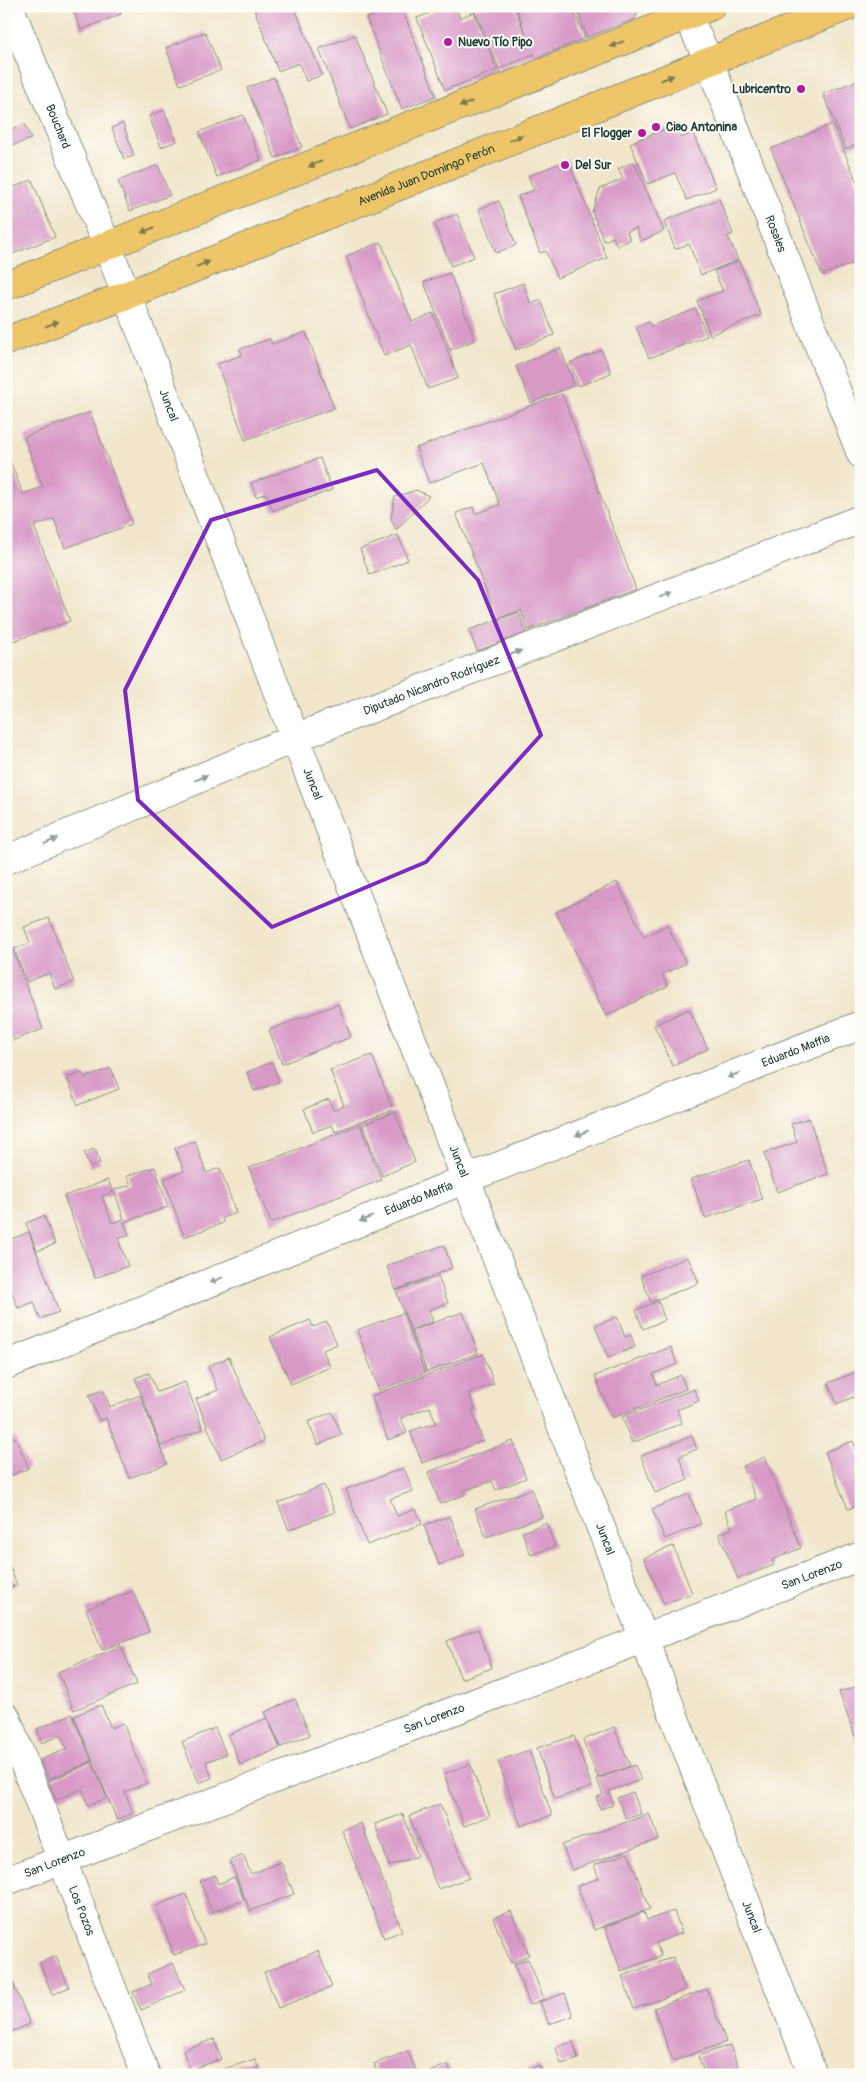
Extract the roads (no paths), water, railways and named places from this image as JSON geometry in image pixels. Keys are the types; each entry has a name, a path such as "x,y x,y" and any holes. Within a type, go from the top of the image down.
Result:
{"main road":[{"name":"Avenida Juan Domingo Perón","path":"6,341 128,295 848,6"},
{"path":"6,286 693,9"}],"street":[{"name":"Bouchard","path":"9,6 106,247"},
{"name":"Rosales","path":"693,9 708,61 861,454"},
{"name":"Juncal","path":"106,247 128,295 295,738 813,2075"},
{"name":"Diputado Nicandro Rodríguez","path":"6,860 295,738 861,520"},
{"name":"Eduardo Maffia","path":"6,1365 466,1179 861,1025"},
{"name":"San Lorenzo","path":"6,1881 861,1556"},
{"name":"Los Pozos","path":"6,1717 146,2075"}],"place":[{"name":"Nuevo Tío Pipo","path":"448,42"},
{"name":"Lubricentro","path":"801,89"},
{"name":"Ciao Antonina","path":"656,127"},
{"name":"El Flogger","path":"642,133"},
{"name":"Del Sur","path":"565,165"}]}
